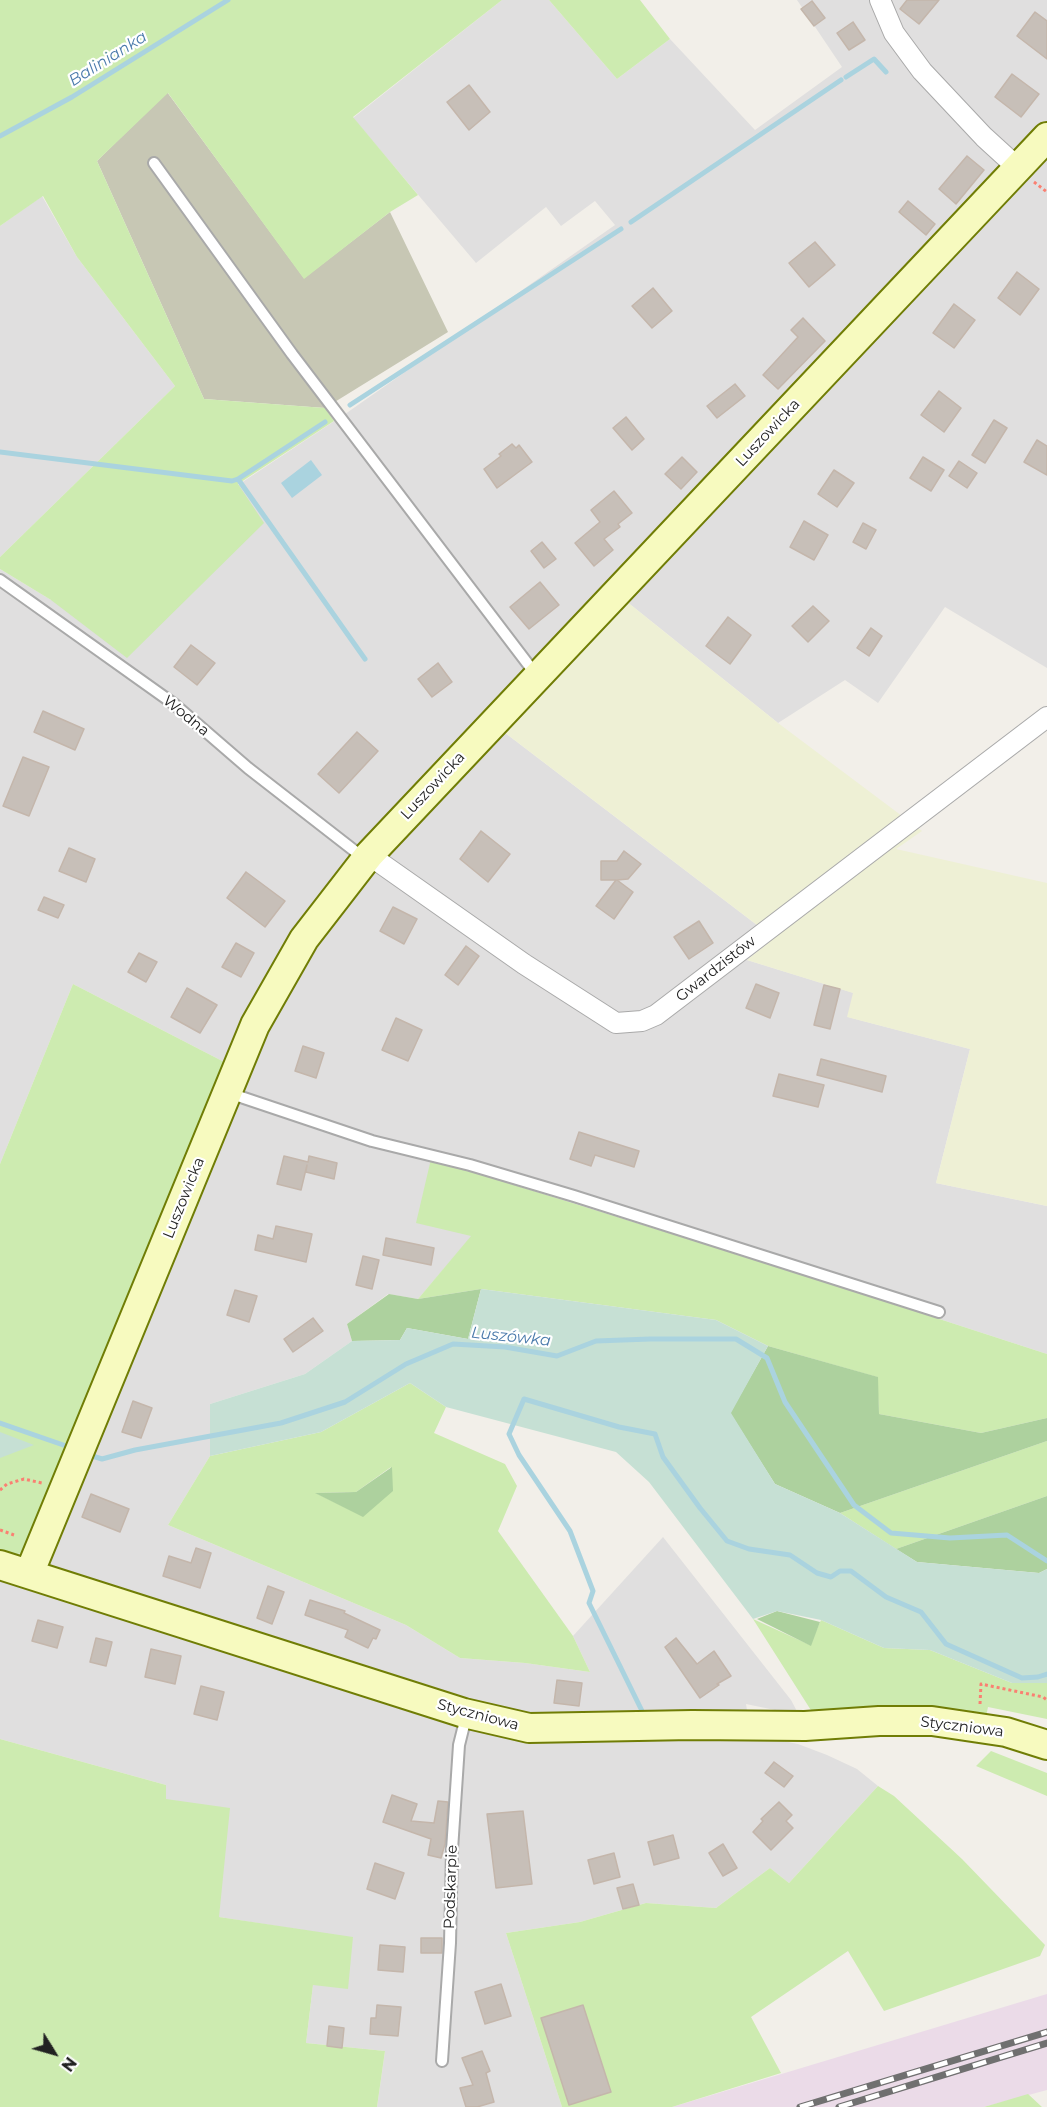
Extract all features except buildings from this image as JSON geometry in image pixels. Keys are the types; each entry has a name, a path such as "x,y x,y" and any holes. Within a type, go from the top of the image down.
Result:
{"street":[{"path":"880,0 894,33 922,70 984,136 1018,168"},
{"name":"Luszowicka","path":"29,1574 255,1025 304,939 367,857 1047,137"},
{"name":"Gwardzistów","path":"367,857 616,1023 642,1021 656,1015 1047,717"},
{"name":"Styczniowa","path":"0,1565 464,1713 529,1728 794,1726 879,1721 932,1721 1006,1732 1047,1745"}],"lane":[{"path":"154,163 299,363 537,676"},
{"name":"Wodna","path":"0,580 174,704 248,768 367,857"},
{"path":"228,1092 372,1141 470,1165 554,1190 939,1312"},
{"name":"Podskarpie","path":"442,2061 450,1943 452,1850 459,1745 464,1725 464,1713"}],"path":[{"path":"0,1490 7,1484 24,1479 40,1482 62,1492"},
{"path":"0,1530 14,1535"},
{"path":"981,1684 1043,1697 1047,1700"}],"shaded area":[{"path":"502,0 549,0 617,79 670,39 755,130 842,67 797,0 1047,0 1047,125 366,846 228,1064 73,984 0,1164 0,569 51,600 238,485 348,412 615,225 595,201 561,226 546,207 476,263 353,118"},
{"path":"167,92 304,278 390,212 448,332 325,408 204,399 97,161"},
{"path":"1047,153 1047,668 945,607 878,703 845,680 778,723 626,601"},
{"path":"42,196 77,257 175,386 0,557 0,226"},
{"path":"626,601 778,723 922,831 896,849 1047,883 1047,1206 936,1183 970,1049 847,1017 853,993 747,960 774,938 500,729"},
{"path":"500,729 774,938 747,960 854,993 848,1017 970,1049 936,1183 1047,1206 1047,1354 804,1275 431,1159 472,1236 418,1299 388,1294 347,1324 352,1341 305,1374 210,1404 210,1456 168,1525 406,1625 460,1658 525,1663 590,1672 573,1636 663,1537 791,1700 799,1715 746,1704 747,1710 620,1715 507,1715 41,1570 262,1030 309,944"},
{"path":"481,1289 716,1320 768,1346 731,1413 775,1484 840,1513 917,1562 1039,1573 1047,1569 1047,1683 1012,1683 930,1650 884,1648 821,1620 777,1611 753,1619 649,1482 616,1452 446,1407 410,1383 321,1432 210,1456 210,1404 305,1374 352,1341 400,1340 407,1328 468,1339"},
{"path":"0,1432 34,1445 0,1458"},
{"path":"0,1581 269,1663 451,1722 768,1738 798,1744 827,1755 857,1769 878,1786 789,1883 770,1868 716,1908 646,1903 580,1922 506,1933 562,2107 377,2107 385,2051 306,2043 313,1985 353,1938 219,1917 166,1799 166,1785 0,1739"},
{"path":"1047,1994 1047,2090 984,2107 672,2107"}],"green space":[{"path":"0,0 502,0 353,117 418,195 390,212 304,279 168,93 97,161 204,399 325,408 334,421 238,484 264,523 127,658 51,600 0,569 0,557 175,386 77,257 43,196 0,226"},
{"path":"549,0 640,0 670,39 617,79"},
{"path":"73,984 228,1064 30,1540 21,1553 12,1556 0,1552 0,1164"},
{"path":"431,1159 804,1275 1047,1354 1047,1418 981,1433 879,1414 877,1377 768,1346 716,1320 481,1289 418,1299 471,1236 416,1223"},
{"path":"481,1289 468,1339 407,1328 400,1340 352,1341 347,1324 389,1294 418,1299"},
{"path":"768,1346 878,1377 879,1414 981,1433 1047,1418 1047,1441 840,1513 775,1484 730,1413"},
{"path":"410,1383 446,1407 434,1433 505,1464 517,1486 498,1531 573,1636 590,1672 525,1663 460,1658 406,1625 168,1525 210,1456 321,1432","holes":["391,1467 363,1516 316,1493 356,1492"]},
{"path":"1047,1441 1047,1496 896,1549 840,1513"},
{"path":"392,1467 393,1491 363,1517 315,1493 356,1492"},
{"path":"1047,1496 1047,1569 1039,1573 917,1562 896,1549"},
{"path":"777,1611 820,1622 811,1646 757,1619"},
{"path":"753,1619 810,1645 821,1620 884,1648 930,1650 1012,1683 1047,1683 1047,1719 988,1707 986,1717 814,1715"},
{"path":"0,1739 166,1785 166,1799 230,1808 219,1917 353,1937 348,1989 313,1985 306,2043 385,2051 377,2107 0,2107"},
{"path":"991,1751 1047,1773 1047,1796 976,1766"},
{"path":"878,1786 894,1796 962,1859 1045,1945 1040,1956 884,2011 848,1951 751,2017 781,2073 672,2107 562,2107 506,1933 580,1922 646,1903 716,1908 770,1868 789,1883"},
{"path":"1028,2094 1042,2107 984,2107"}],"water":[{"path":"311,460 322,475 292,498 281,483"}],"waterway":[{"name":"Balinianka","path":"0,136 72,97 228,0"},
{"path":"846,77 874,59 886,72"},
{"path":"631,222 841,80"},
{"path":"350,405 621,229"},
{"path":"0,452 232,481 325,422"},
{"path":"238,479 365,659"},
{"name":"Luszówka","path":"86,1454 102,1459 135,1450 281,1423 345,1402 406,1364 453,1344 505,1347 557,1356 596,1341 736,1339 767,1358 785,1402 854,1505 891,1533 950,1538 1007,1535 1047,1561"},
{"path":"644,1715 589,1603 593,1591 570,1531 519,1455 509,1434 524,1399 619,1427 655,1434 663,1457 727,1541 749,1549 790,1555 817,1573 831,1577 840,1571 851,1571 886,1597 921,1612 946,1644 1022,1678 1047,1674"},
{"name":"Luszówka","path":"0,1423 72,1448"}],"railway":[{"path":"800,2107 1047,2032"},
{"path":"839,2107 1047,2043"}]}
